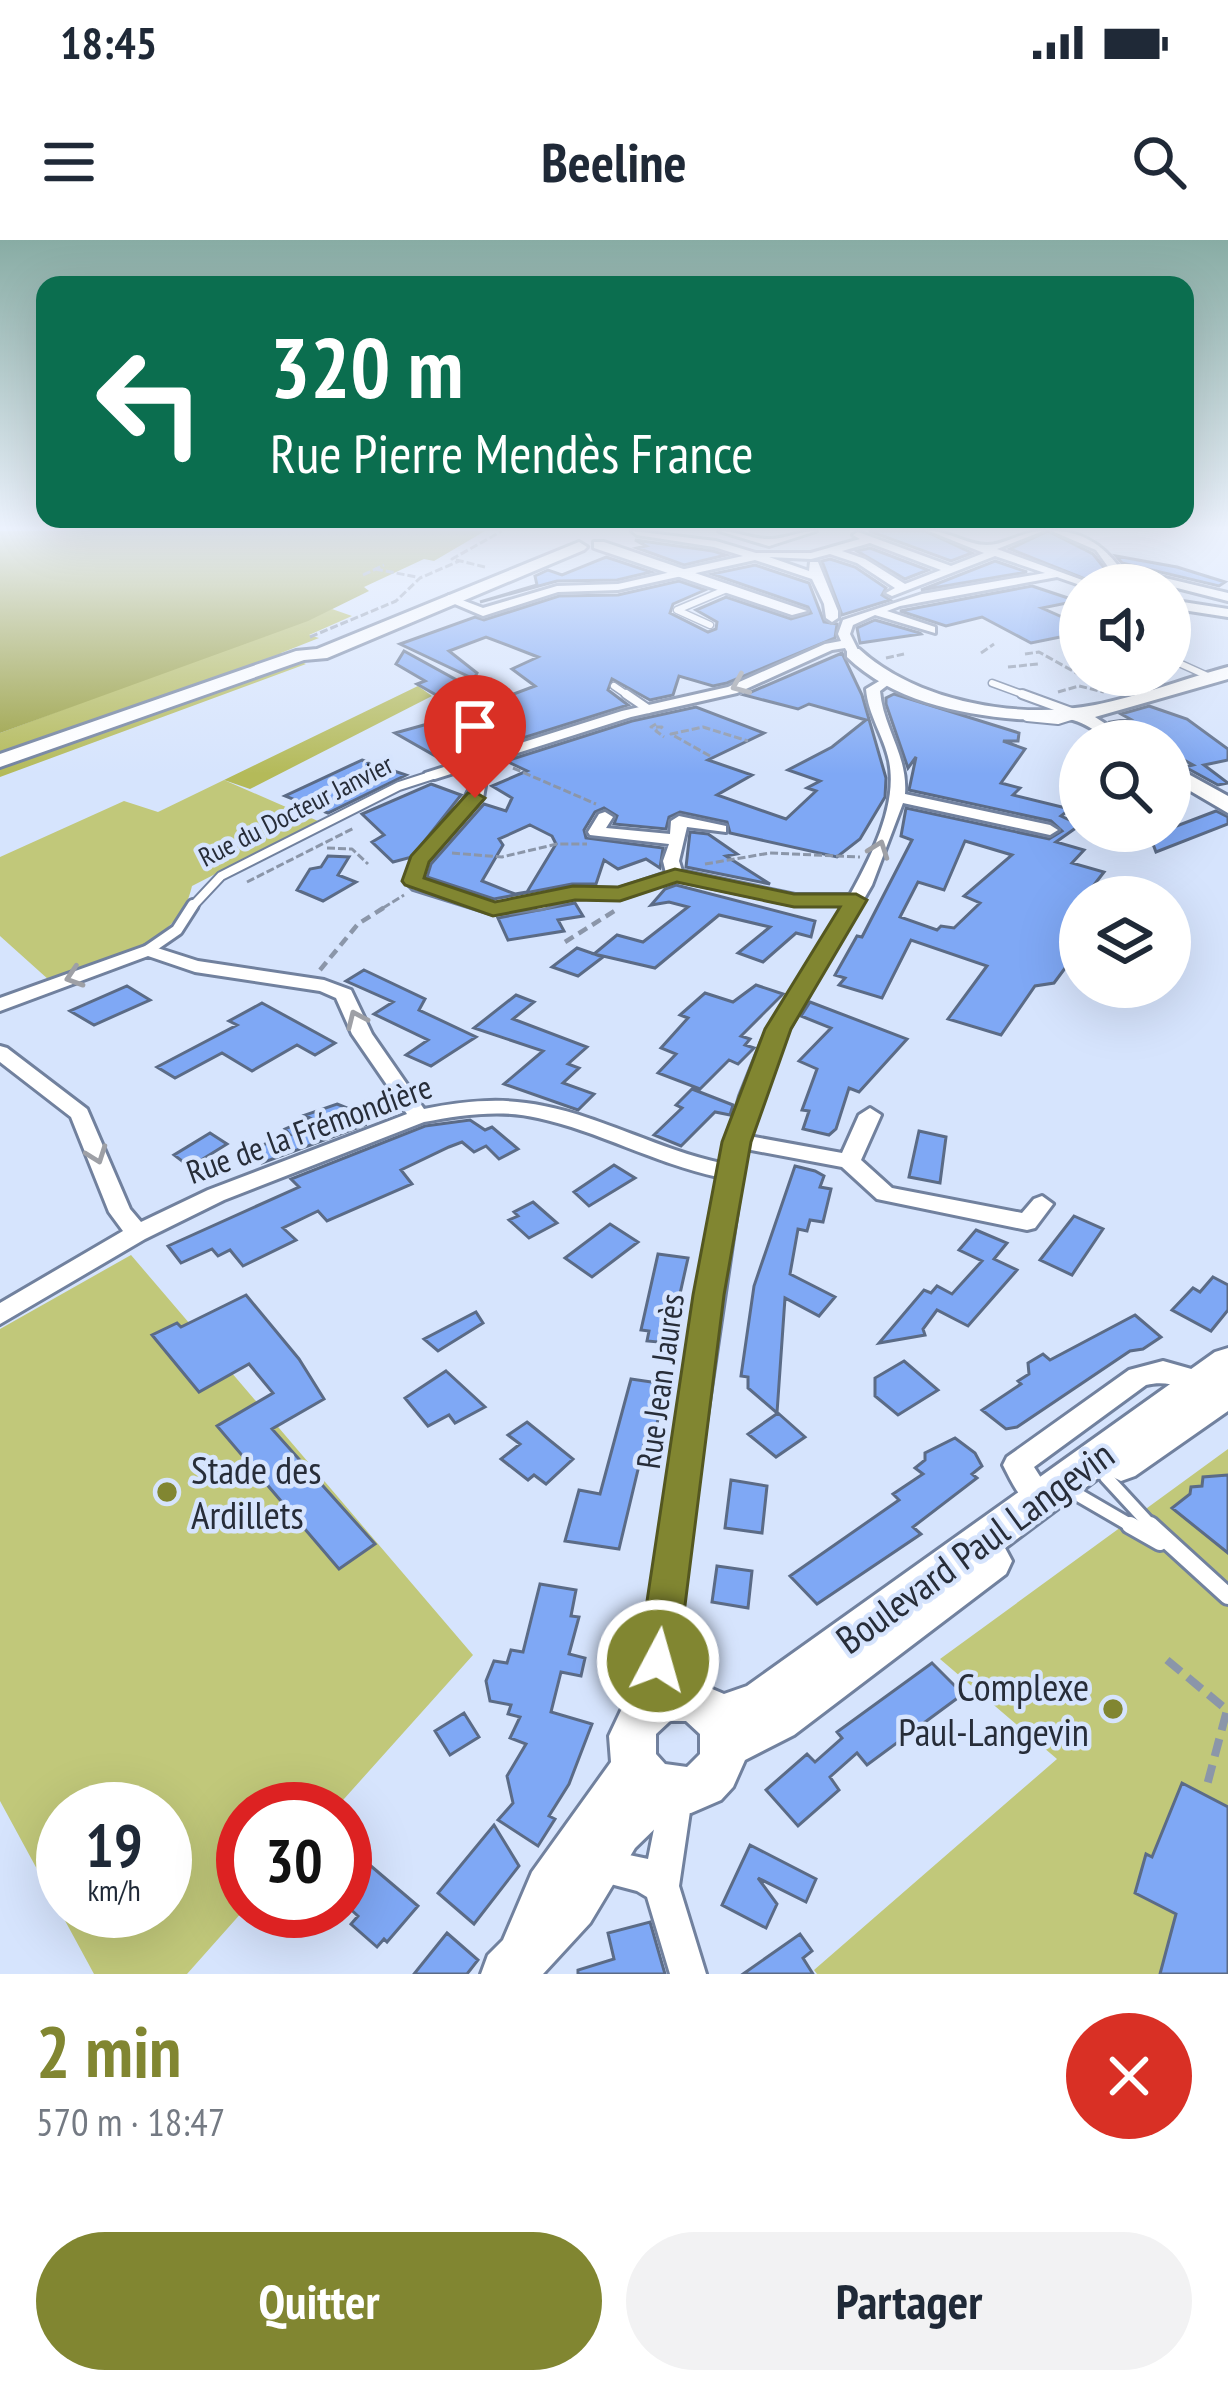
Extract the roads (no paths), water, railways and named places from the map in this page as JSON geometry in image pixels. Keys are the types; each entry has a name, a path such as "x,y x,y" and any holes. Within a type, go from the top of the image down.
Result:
{"street":[{"path":"315,649 410,612"},
{"path":"0,761 412,612"},
{"path":"800,612 845,634"},
{"path":"834,612 845,634 886,681 980,707 1075,705 1220,675"},
{"path":"869,613 931,630"},
{"name":"Rue du Docteur Janvier","path":"430,776 648,709 732,690 829,647 869,613"},
{"name":"Rue Jean Jaurès","path":"671,1700 658,1661 663,1614 736,1142 778,1029 856,900 878,855 897,797 896,754 873,698 873,689 886,681"},
{"path":"1075,705 1095,720"},
{"path":"1191,783 1228,806"},
{"path":"477,786 475,798 429,850 412,881 493,909 543,903 573,893 620,894 675,875 794,900 856,900"},
{"path":"897,797 1050,830"},
{"path":"675,875 670,861 679,821 720,829"},
{"path":"600,825 678,840"},
{"path":"148,950 195,966 309,983 344,994 362,1034 418,1117"},
{"name":"Rue du Docteur Janvier","path":"0,1005 148,950"},
{"path":"0,1052 80,1114 120,1212 137,1233"},
{"name":"Rue de la Frémondière","path":"0,1315 137,1233 216,1195 418,1117 482,1107 544,1112 682,1162 730,1172"},
{"path":"849,1161 870,1115"},
{"path":"736,1142 849,1161 885,1194 1027,1222 1042,1204"},
{"name":"Boulevard Paul Langevin","path":"1075,1491 1218,1378"},
{"name":"Boulevard Paul Langevin","path":"721,1733 778,1720 1218,1378"},
{"path":"659,1781 695,1788 722,1765 721,1733 695,1703 671,1700 650,1707 631,1739 659,1781 661,1886 688,1974"},
{"path":"513,1967 572,1905 595,1865 659,1781"},
{"path":"513,1967 550,1890 659,1781"},
{"path":"595,1865 644,1875 661,1886"}],"lane":[{"path":"681,612 710,625"},
{"path":"1191,666 1220,675"},
{"path":"992,683 1030,705"},
{"path":"614,686 648,709"},
{"path":"980,707 1058,720 1075,705"},
{"name":"Rue du Docteur Janvier","path":"148,950 177,930 204,888 221,876 399,786 430,776"},
{"path":"1075,1491 1172,1549 1228,1597"},
{"path":"1075,1491 1172,1549"}],"place":[{"name":"Stade des Ardillets","path":"167,1492"},
{"name":"Complexe Paul-Langevin","path":"1113,1709"}]}
